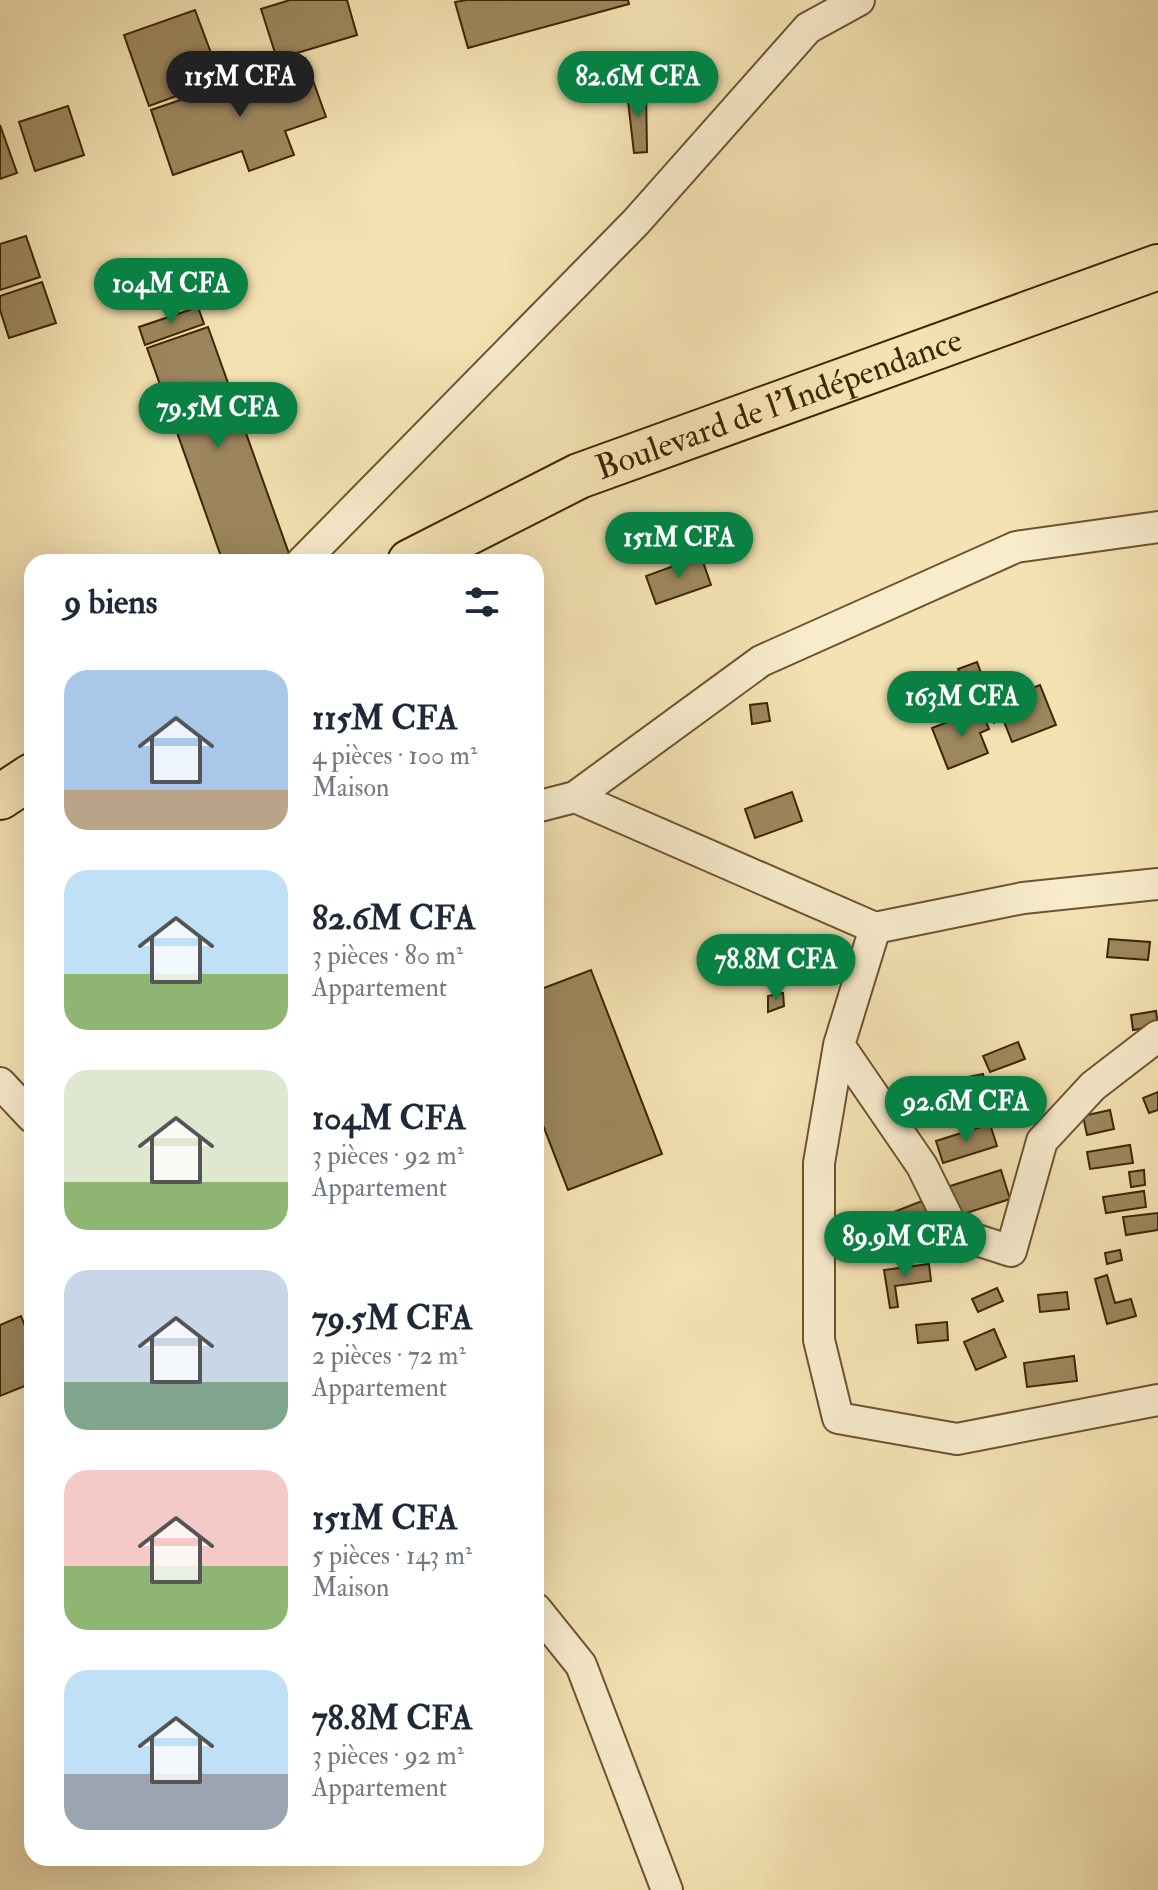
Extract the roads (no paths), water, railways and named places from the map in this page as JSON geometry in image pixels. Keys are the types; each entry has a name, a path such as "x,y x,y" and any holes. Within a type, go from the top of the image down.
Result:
{"highway":[{"name":"Boulevard de l'Indépendance","path":"426,554 579,476 1158,267"},
{"path":"0,797 24,781"}],"street":[{"path":"310,554 636,222 808,28 859,0"},
{"path":"544,805 575,797 761,661 1016,547 1158,527"},
{"path":"575,797 875,928 1023,898 1158,884"},
{"path":"875,928 839,1045 819,1163 819,1340 838,1418 957,1439 1158,1400"},
{"path":"839,1045 922,1166 955,1233 1011,1251 1042,1141 1093,1086 1158,1036"},
{"path":"0,1083 24,1108"},
{"path":"544,1619 581,1665 667,1890"}]}
